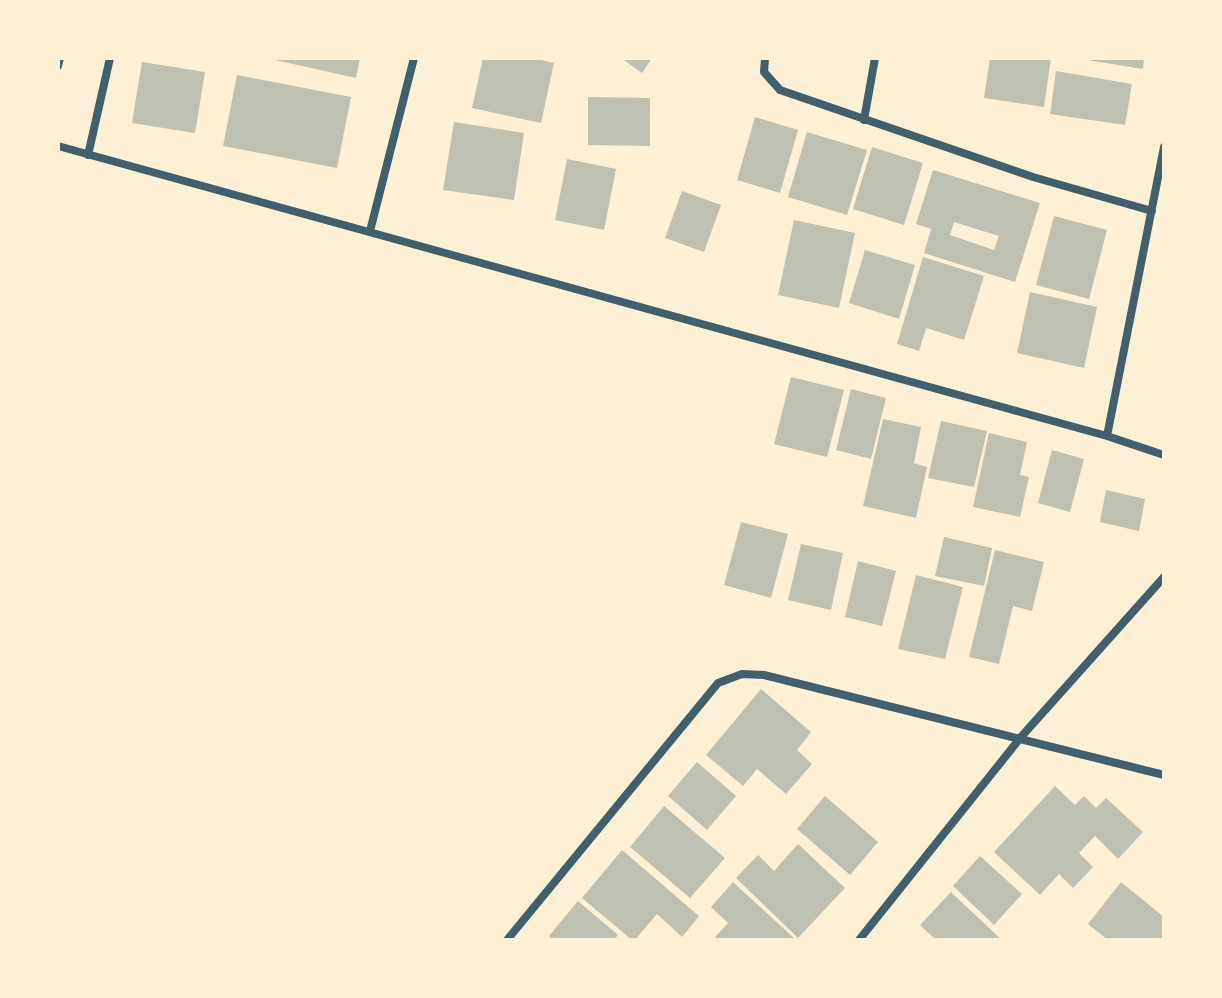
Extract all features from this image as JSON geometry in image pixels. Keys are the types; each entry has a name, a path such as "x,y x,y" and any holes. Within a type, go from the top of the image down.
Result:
{"street":[{"path":"58,66 60,58"},
{"path":"88,155 110,58"},
{"path":"370,231 414,58"},
{"path":"765,58 764,72 780,90 1033,177 1152,211"},
{"path":"864,120 875,58"},
{"path":"58,146 1107,436 1164,455"},
{"path":"1107,436 1164,147"},
{"path":"859,940 1021,737 1164,577"},
{"path":"507,940 718,683 742,674 764,675 1164,775"}],"building":[{"path":"266,58 360,58 356,78"},
{"path":"483,58 532,58 554,63 541,123 472,108"},
{"path":"621,58 652,58 642,73"},
{"path":"990,58 1051,58 1044,107 984,98"},
{"path":"1075,58 1144,58 1143,69"},
{"path":"142,62 205,72 195,133 132,123"},
{"path":"1056,71 1132,84 1125,125 1050,114"},
{"path":"237,75 351,97 337,168 223,146"},
{"path":"588,97 650,98 650,146 588,145"},
{"path":"755,117 798,130 780,193 737,180"},
{"path":"454,122 524,133 514,200 443,190"},
{"path":"807,132 867,150 847,215 788,197"},
{"path":"872,147 923,163 904,225 853,209"},
{"path":"567,159 616,169 604,230 555,220"},
{"path":"933,170 1040,203 1015,282 924,253 931,229 916,224","holes":["954,222 999,236 994,250 950,235"]},
{"path":"682,191 721,205 704,252 665,238"},
{"path":"1054,216 1107,230 1089,299 1036,285"},
{"path":"794,220 855,233 839,308 778,295"},
{"path":"865,250 915,265 899,319 849,303"},
{"path":"923,257 984,276 964,340 926,328 919,351 897,344"},
{"path":"1030,292 1097,307 1084,368 1017,353"},
{"path":"791,377 844,390 827,457 774,444"},
{"path":"851,389 886,398 871,459 836,450"},
{"path":"883,419 921,427 914,463 927,467 916,518 863,506"},
{"path":"941,421 987,431 974,487 928,478"},
{"path":"989,433 1027,442 1020,475 1029,477 1020,517 973,507"},
{"path":"1052,450 1084,459 1070,512 1038,503"},
{"path":"1106,490 1145,499 1139,531 1100,522"},
{"path":"741,522 788,534 771,598 724,585"},
{"path":"944,537 992,548 984,586 935,576"},
{"path":"801,544 843,553 831,610 788,600"},
{"path":"995,550 1044,562 1032,611 1013,606 999,664 969,657"},
{"path":"858,561 896,571 882,626 845,617"},
{"path":"916,575 963,587 945,659 898,649"},
{"path":"761,689 811,732 797,750 812,764 786,794 757,769 743,786 706,755"},
{"path":"697,762 736,796 707,830 668,796"},
{"path":"1055,786 1075,805 1084,796 1096,808 1106,798 1143,832 1118,859 1095,836 1079,853 1093,867 1073,888 1059,874 1040,895 994,852"},
{"path":"825,796 878,842 850,875 797,829"},
{"path":"664,806 725,858 690,898 630,847"},
{"path":"798,844 845,888 798,938 736,878 758,855 774,871"},
{"path":"622,850 699,916 682,937 657,914 632,940 582,898"},
{"path":"980,856 1022,894 994,925 953,886"},
{"path":"733,882 793,940 718,940 715,937 728,923 711,907"},
{"path":"1121,882 1164,917 1164,940 1108,940 1088,924"},
{"path":"951,892 1002,940 936,940 920,925"},
{"path":"578,901 618,935 614,940 553,940 549,936"}]}
